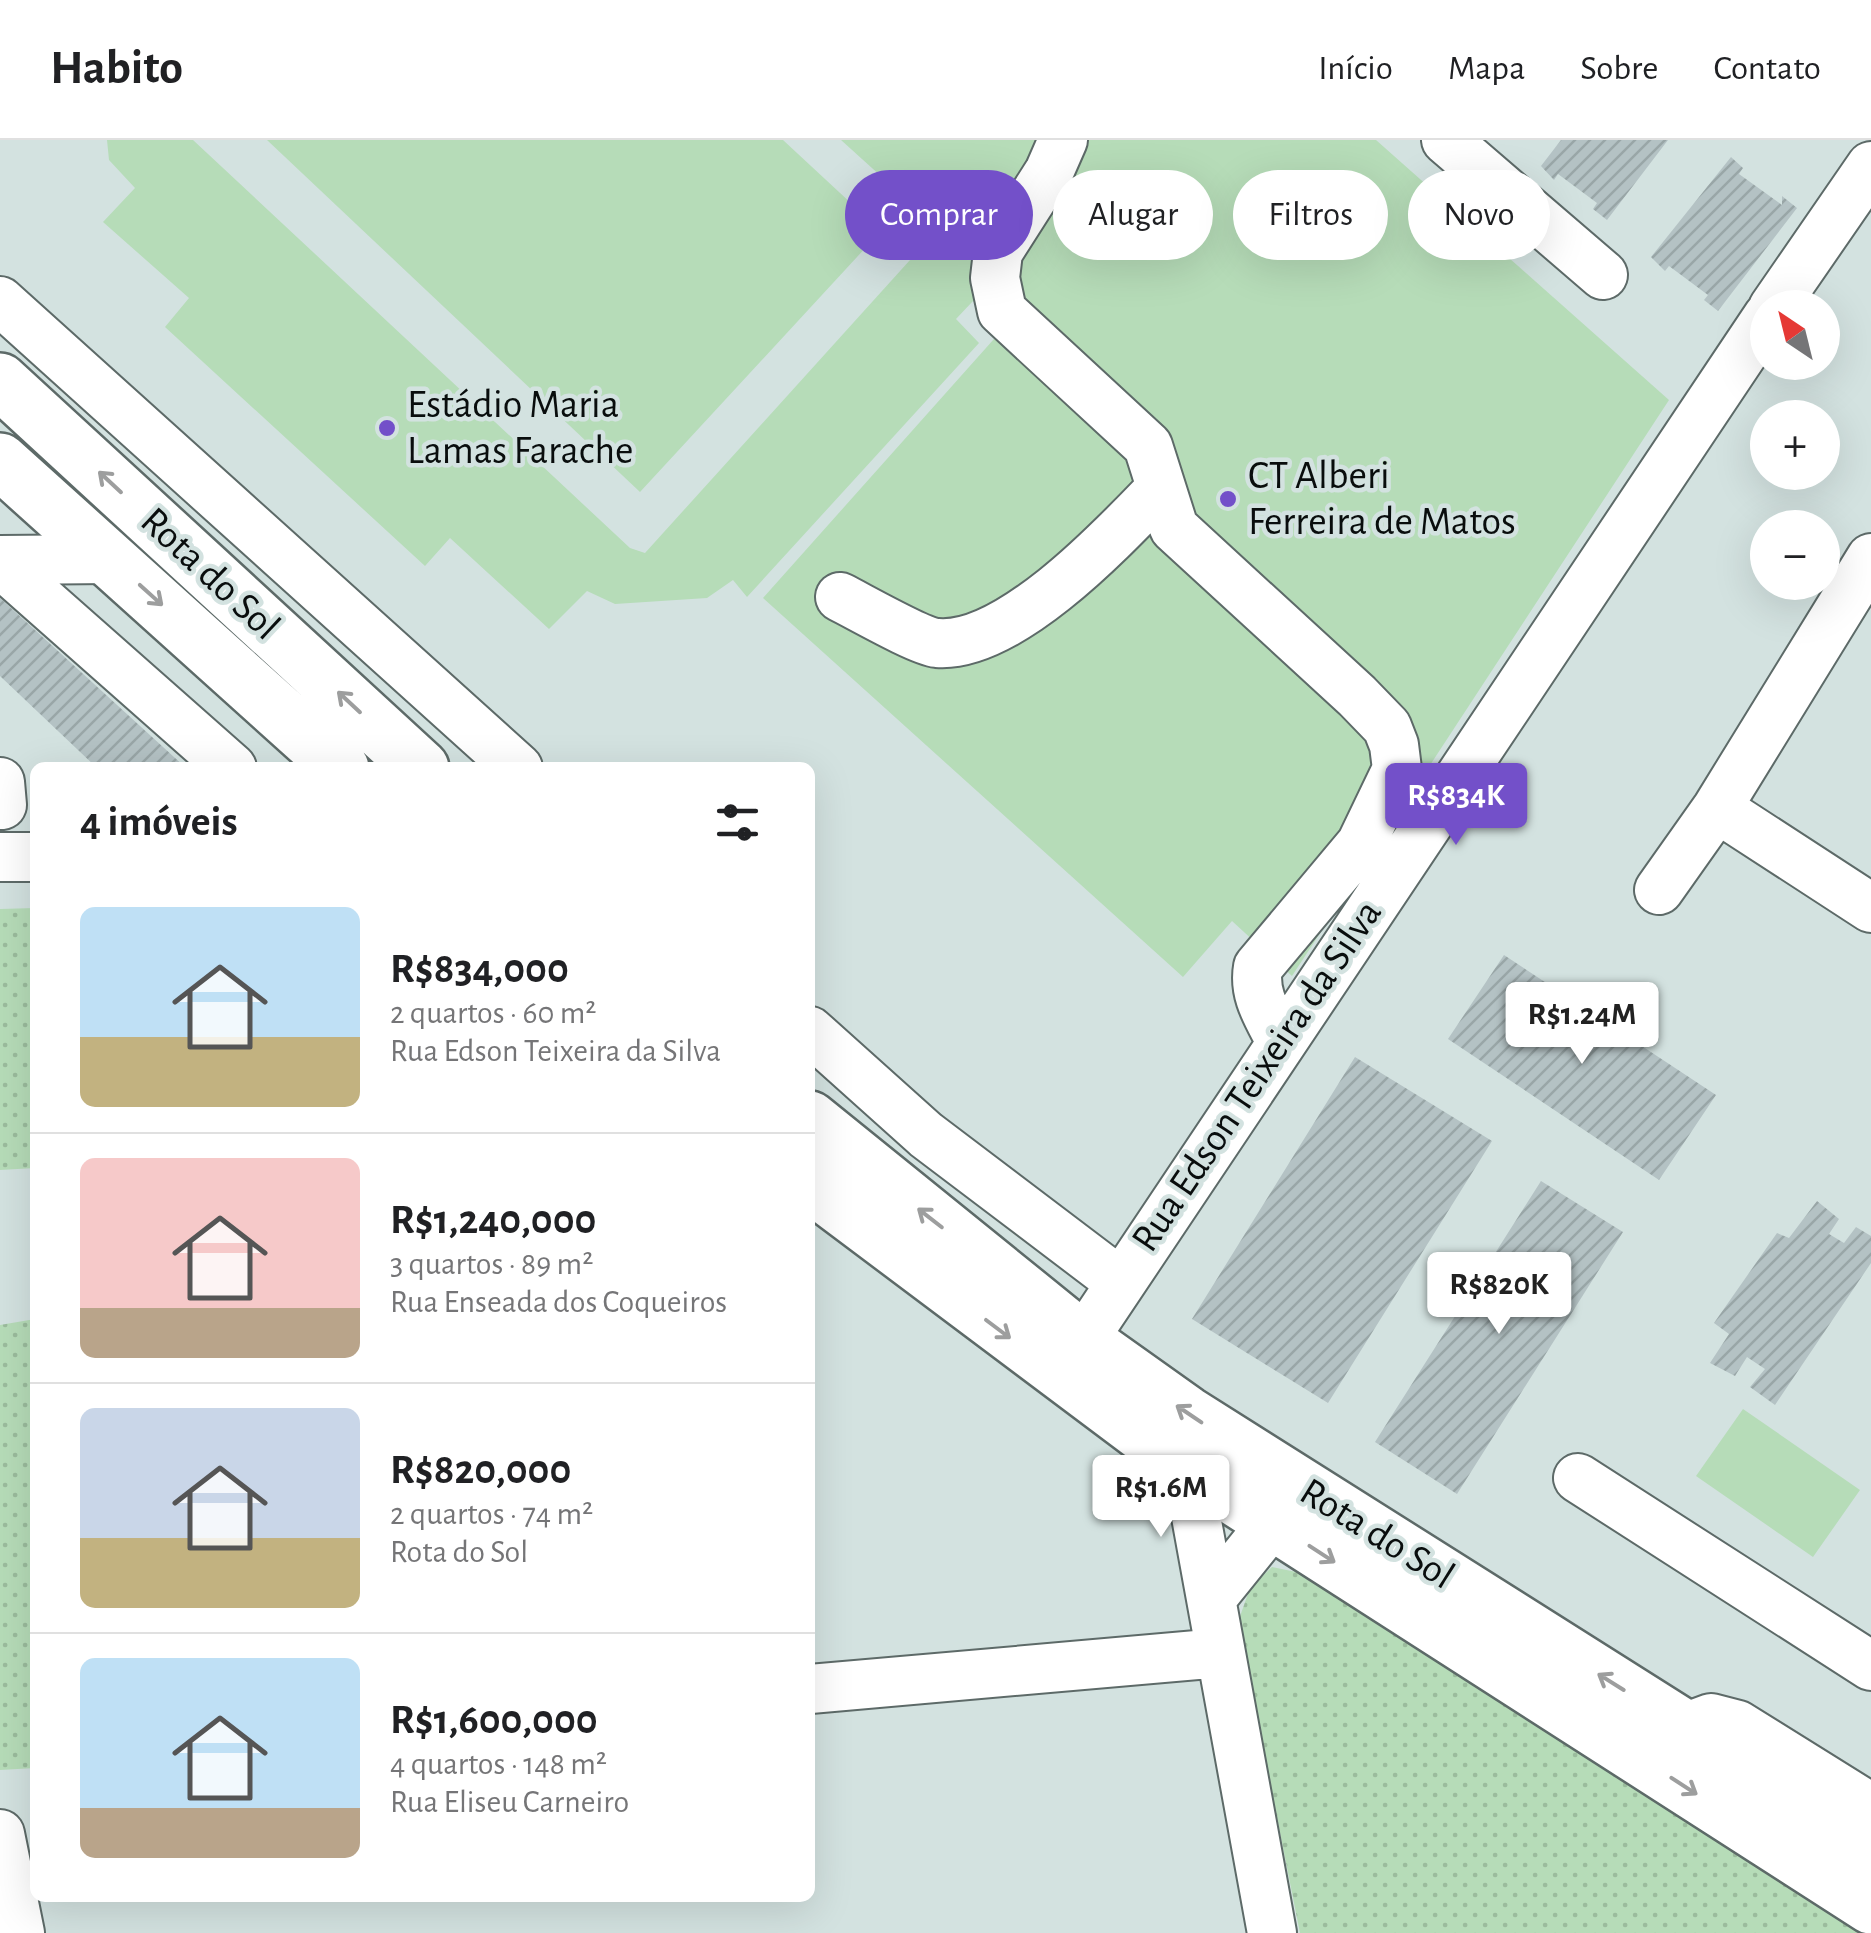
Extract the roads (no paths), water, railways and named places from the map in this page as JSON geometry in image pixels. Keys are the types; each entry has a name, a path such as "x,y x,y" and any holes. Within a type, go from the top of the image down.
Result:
{"main road":[{"name":"Rota do Sol","path":"0,381 414,762"},
{"name":"Rota do Sol","path":"0,461 334,762"},
{"name":"Rota do Sol","path":"815,1124 1084,1340 1187,1414 1871,1846"},
{"name":"Rota do Sol","path":"815,1188 961,1302 1186,1467 1871,1906"}],"street":[{"path":"1063,140 1049,172 998,252 997,297 1007,320 1148,446 1174,528 1357,696 1387,727 1394,744 1397,769 1361,844 1258,967 1256,982 1261,1001 1280,1040"},
{"path":"1446,140 1604,275"},
{"path":"1786,290 1871,166"},
{"path":"0,301 511,762"},
{"name":"Rua Edson Teixeira da Silva","path":"1084,1340 1280,1040 1750,343"},
{"path":"840,597 936,643 994,630 1086,565 1159,490"},
{"path":"1659,890 1717,808 1871,558"},
{"path":"0,562 112,560"},
{"path":"0,562 225,762"},
{"path":"1717,808 1871,908"},
{"path":"0,857 30,856"},
{"path":"815,1035 926,1135 1120,1282"},
{"path":"1186,1467 1272,1933"},
{"path":"1578,1478 1871,1666"},
{"path":"1211,1599 1272,1522"},
{"path":"815,1690 1220,1653"},
{"path":"1684,1728 1711,1718 1738,1725 1871,1808"},
{"path":"0,1834 20,1933"}],"place":[{"name":"Estádio Maria Lamas Farache","path":"387,428"},
{"name":"CT Alberi Ferreira de Matos","path":"1228,499"}]}
